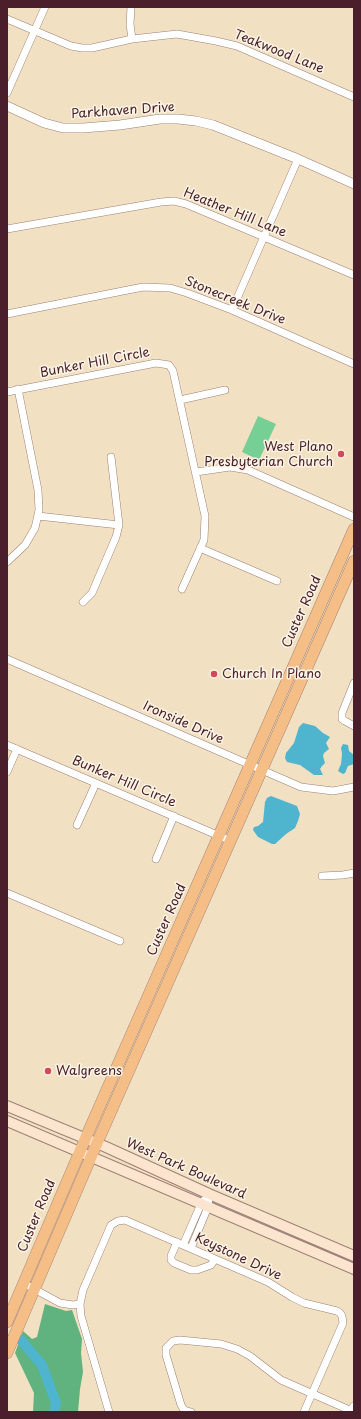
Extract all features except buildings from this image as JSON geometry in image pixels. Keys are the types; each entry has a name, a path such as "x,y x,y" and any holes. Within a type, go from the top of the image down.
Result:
{"main road":[{"name":"Custer Road","path":"7,1322 86,1138 354,531"},
{"name":"Custer Road","path":"7,1353 97,1143 354,561"},
{"name":"West Park Boulevard","path":"7,1106 86,1138 209,1194 354,1256"},
{"name":"West Park Boulevard","path":"7,1121 354,1269"},
{"path":"320,1254 325,1243"}],"street":[{"path":"7,93 45,7"},
{"path":"131,7 130,24 132,39"},
{"name":"Teakwood Lane","path":"7,19 71,46 82,48 92,48 132,39 177,34 216,41 236,46 354,97"},
{"name":"Parkhaven Drive","path":"7,106 44,123 63,128 120,125 160,119 196,121 213,125 298,159 354,184"},
{"path":"232,310 298,159"},
{"name":"Heather Hill Lane","path":"7,229 174,201 186,204 354,275"},
{"name":"Stonecreek Drive","path":"7,314 144,287 170,288 232,310 354,364"},
{"name":"Bunker Hill Circle","path":"7,392 156,363 169,365 173,371 206,516 204,540 182,589"},
{"path":"7,562 25,545 35,528 40,510 38,490 18,389"},
{"path":"180,400 225,390"},
{"path":"83,602 92,593 116,537 119,525 111,457"},
{"path":"196,472 222,468 238,468 248,470 354,517"},
{"path":"38,516 119,525"},
{"path":"200,548 277,582"},
{"name":"Ironside Drive","path":"7,659 301,787 312,790 333,791 354,787"},
{"path":"354,683 342,711 342,718 354,726"},
{"name":"Bunker Hill Circle","path":"7,744 231,841"},
{"path":"7,772 17,749"},
{"path":"77,825 96,782"},
{"path":"156,859 174,816"},
{"path":"322,876 354,873"},
{"path":"7,893 120,942"},
{"path":"209,1194 204,1205 171,1256 171,1260 174,1263 191,1270 197,1270 211,1265 215,1258"},
{"path":"191,1248 204,1205"},
{"name":"Keystone Drive","path":"80,1304 83,1290 111,1225 118,1221 125,1220 268,1282 304,1303 337,1311 342,1316 342,1323 312,1394"},
{"path":"24,1283 60,1303 73,1305 80,1304 81,1316 109,1412"},
{"path":"191,1412 182,1408 166,1355 166,1348 170,1342 173,1341 180,1340 214,1343 237,1349 250,1356 281,1380 353,1411"},
{"path":"304,1412 312,1394"}],"green space":[{"path":"258,416 276,424 259,460 242,452"},
{"path":"45,1304 66,1311 72,1310 82,1339 81,1353 83,1372 78,1412 33,1412 34,1393 15,1353 23,1331 32,1339 37,1337"}],"water":[{"path":"303,723 315,726 330,737 326,743 329,749 323,756 325,763 320,769 323,775 314,775 300,765 287,762 285,758 286,753 294,743 299,727"},
{"path":"343,744 348,745 349,751 354,755 354,764 348,766 343,774 338,771 341,764 341,748"},
{"path":"271,796 297,806 300,814 295,828 275,844 258,837 253,830 254,827 263,822 265,802 267,798"}],"waterway":[{"path":"21,1340 42,1365 56,1403 54,1412"}],"place":[{"name":"West Plano Presbyterian Church","path":"341,454"},
{"name":"Church In Plano","path":"214,674"},
{"name":"Walgreens","path":"48,1071"}]}
